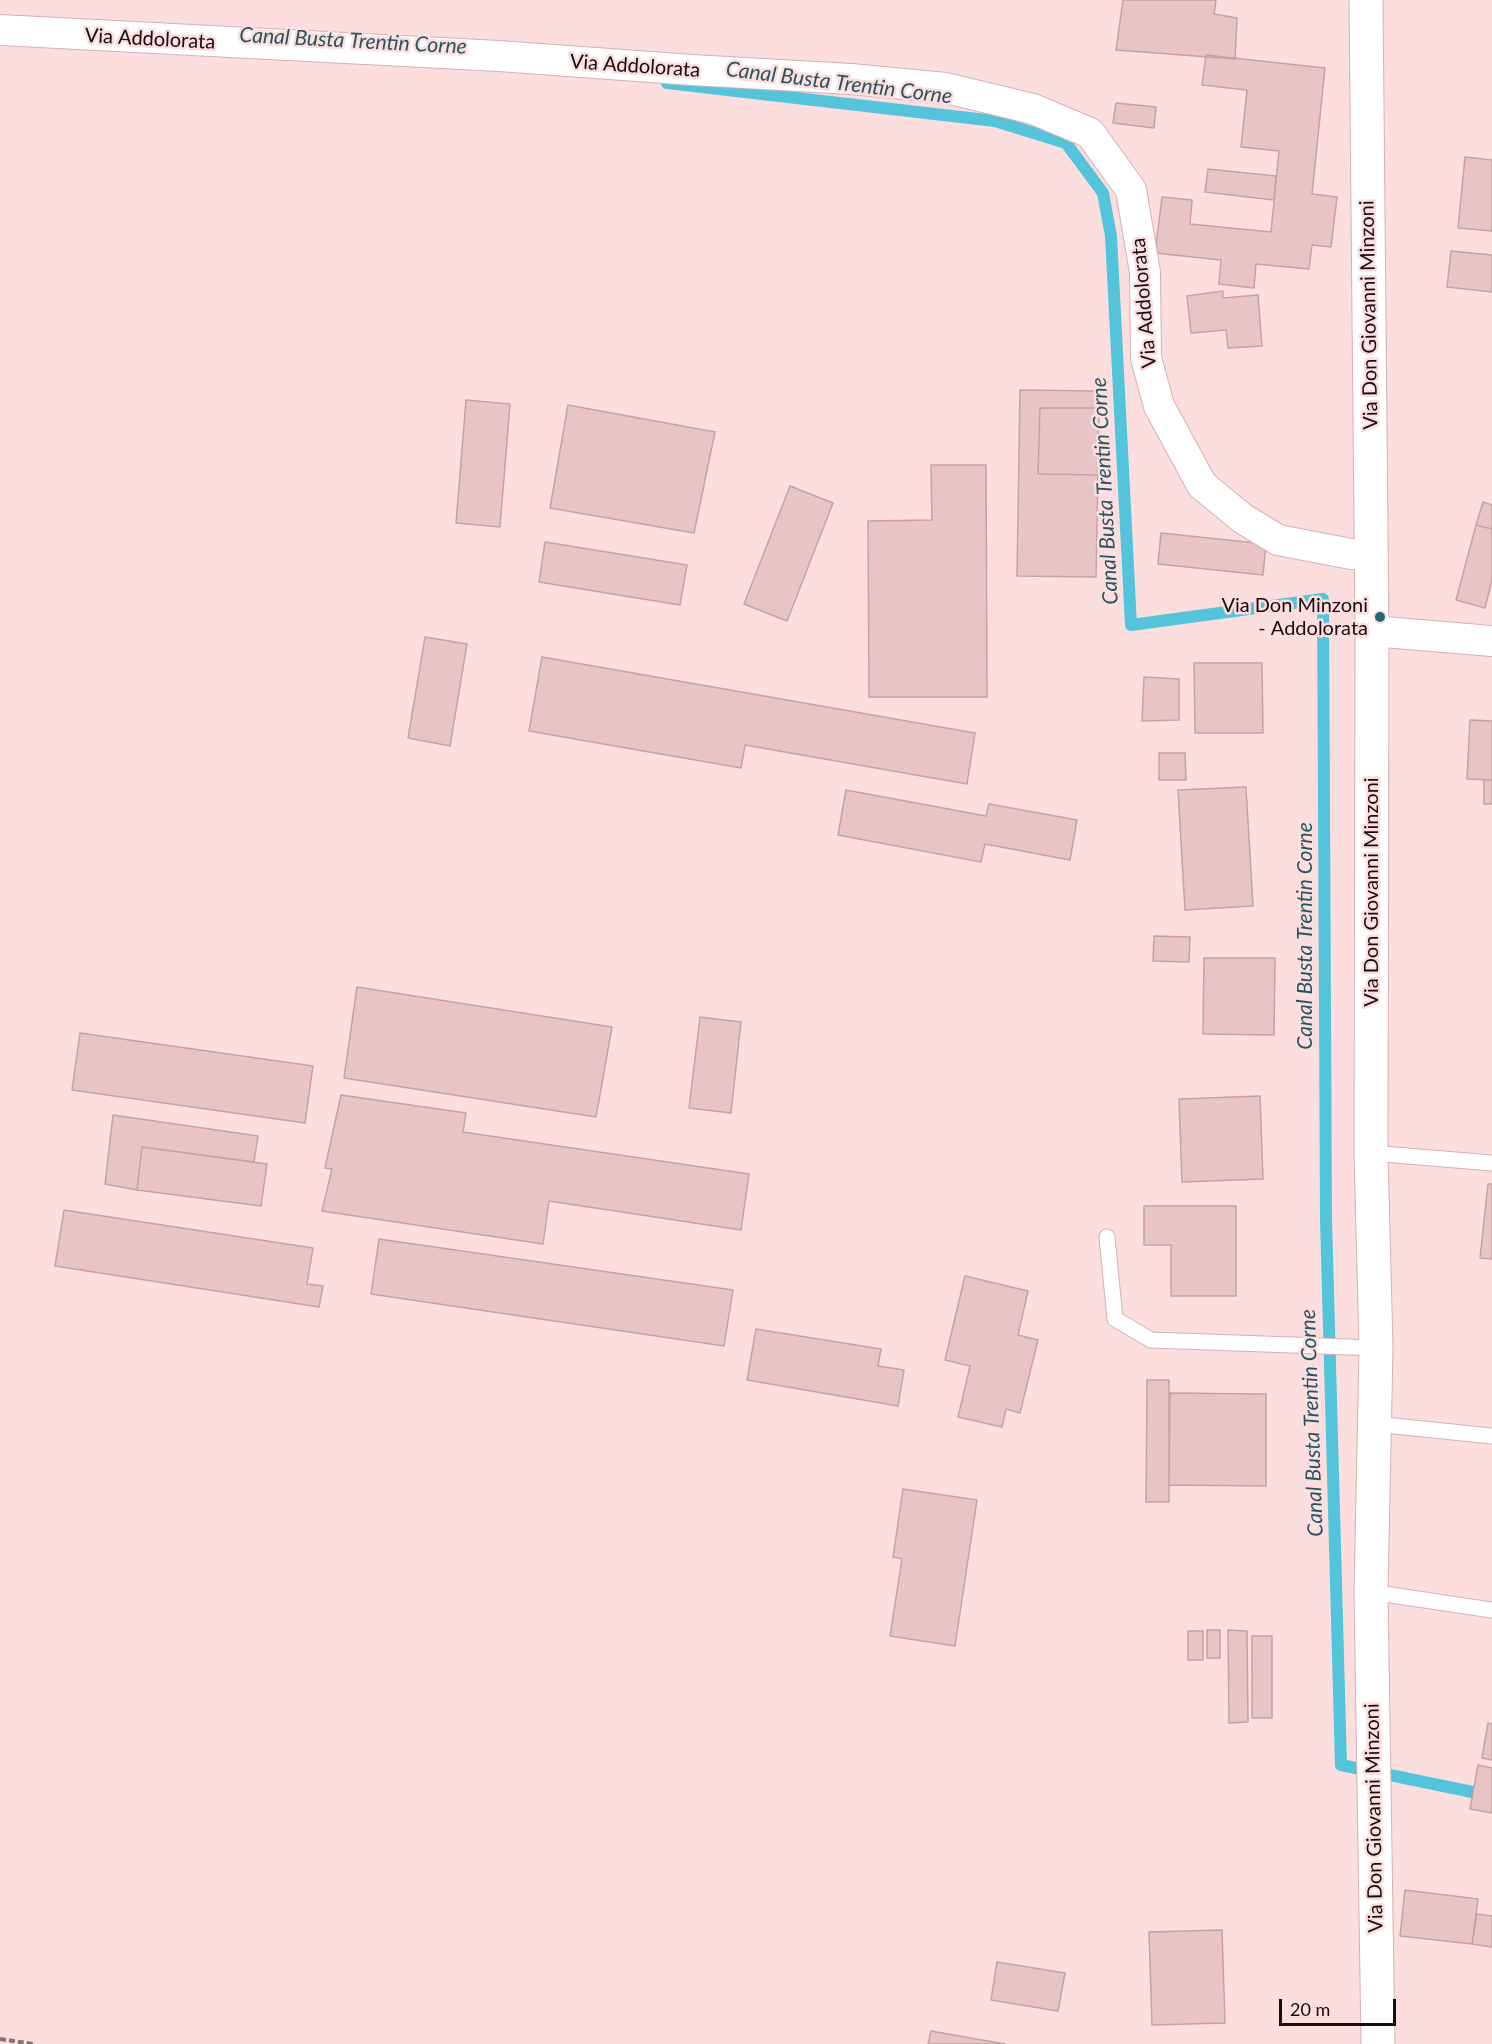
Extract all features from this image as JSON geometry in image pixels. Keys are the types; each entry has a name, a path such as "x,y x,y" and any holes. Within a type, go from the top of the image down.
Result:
{"street":[{"name":"Via Don Giovanni Minzoni","path":"1366,0 1372,555 1371,1153 1376,1348 1371,1592 1378,2044"},
{"name":"Via Addolorata","path":"0,30 499,56 851,79 946,88 1033,110 1090,133 1131,190 1145,272 1146,358 1159,406 1202,485 1242,518 1278,540 1352,554 1372,555"},
{"path":"1372,631 1492,641"}],"lane":[{"path":"1371,1153 1492,1163"},
{"path":"1107,1237 1115,1319 1151,1340 1376,1348"},
{"path":"1375,1424 1492,1436"},
{"path":"1371,1592 1492,1610"}],"path":[{"path":"0,2039 33,2044"}],"building":[{"path":"1123,0 1216,0 1214,14 1237,18 1235,59 1116,50"},
{"path":"1206,55 1325,68 1312,194 1337,197 1331,247 1312,245 1309,269 1256,264 1254,288 1219,284 1221,260 1155,253 1162,197 1192,200 1190,224 1271,232 1279,151 1241,147 1247,90 1202,85"},
{"path":"1116,103 1156,107 1154,128 1113,123"},
{"path":"1465,157 1492,160 1492,231 1458,228"},
{"path":"1208,169 1276,176 1274,200 1205,192"},
{"path":"1451,251 1492,255 1492,292 1447,287"},
{"path":"1223,291 1223,298 1258,295 1262,346 1228,348 1226,330 1191,333 1187,296"},
{"path":"1020,390 1099,391 1099,408 1040,408 1038,474 1098,475 1096,577 1017,576"},
{"path":"466,400 510,404 500,527 456,523"},
{"path":"568,405 715,432 694,533 550,508"},
{"path":"1040,408 1099,408 1098,475 1038,474"},
{"path":"931,465 986,465 987,697 869,697 868,521 932,520"},
{"path":"790,486 833,503 787,621 744,604"},
{"path":"1483,502 1492,505 1492,529 1476,525"},
{"path":"1476,525 1492,529 1492,580 1485,608 1456,600"},
{"path":"1161,533 1266,544 1263,575 1158,564"},
{"path":"545,542 687,565 680,605 539,582"},
{"path":"425,637 467,644 450,746 408,738"},
{"path":"542,657 975,733 967,784 745,745 741,768 529,731"},
{"path":"1194,663 1262,663 1263,733 1195,733"},
{"path":"1144,677 1179,679 1179,720 1142,721"},
{"path":"1470,720 1492,721 1492,780 1467,779"},
{"path":"1159,753 1185,753 1186,780 1159,780"},
{"path":"1484,780 1492,780 1492,804 1484,804"},
{"path":"1246,787 1253,906 1185,910 1178,790"},
{"path":"846,790 986,816 989,804 1077,820 1070,860 985,844 981,862 838,835"},
{"path":"1154,936 1190,937 1189,962 1153,961"},
{"path":"1204,958 1275,958 1274,1035 1203,1034"},
{"path":"357,987 612,1027 596,1117 344,1078"},
{"path":"700,1017 741,1022 731,1113 689,1108"},
{"path":"80,1033 313,1066 305,1123 72,1090"},
{"path":"341,1095 466,1113 463,1132 749,1174 741,1230 549,1201 543,1244 322,1211 332,1169 325,1168"},
{"path":"1260,1096 1263,1179 1182,1182 1179,1099"},
{"path":"113,1115 258,1136 254,1162 142,1147 137,1190 105,1184"},
{"path":"142,1147 267,1164 261,1206 137,1190"},
{"path":"1488,1184 1492,1184 1492,1259 1480,1258"},
{"path":"1144,1206 1236,1206 1236,1296 1171,1296 1171,1245 1144,1245"},
{"path":"64,1210 313,1248 307,1284 323,1286 319,1307 55,1266"},
{"path":"379,1239 733,1290 724,1346 371,1294"},
{"path":"965,1276 1028,1291 1018,1335 1038,1340 1020,1413 1006,1409 1002,1427 958,1417 970,1366 945,1360"},
{"path":"756,1329 881,1349 878,1366 904,1370 898,1406 747,1380"},
{"path":"1147,1380 1169,1380 1169,1502 1146,1502"},
{"path":"1170,1393 1266,1394 1266,1486 1169,1485"},
{"path":"903,1489 977,1500 955,1646 890,1636 902,1559 893,1557"},
{"path":"1207,1630 1220,1630 1220,1658 1207,1658"},
{"path":"1228,1630 1247,1631 1248,1722 1229,1723"},
{"path":"1188,1631 1203,1631 1203,1660 1188,1660"},
{"path":"1252,1636 1272,1636 1272,1718 1252,1718"},
{"path":"1488,1723 1492,1724 1492,1760 1482,1758"},
{"path":"1478,1765 1492,1768 1492,1813 1470,1809"},
{"path":"1405,1890 1478,1899 1472,1944 1400,1936"},
{"path":"1477,1914 1492,1916 1492,1947 1472,1944"},
{"path":"1222,1930 1225,2023 1152,2025 1149,1932"},
{"path":"997,1962 1065,1973 1058,2011 991,2000"},
{"path":"931,2031 1005,2044 928,2044"}],"waterway":[{"name":"Canal Busta Trentin Corne","path":"667,83 995,121 1066,143 1103,193 1111,236 1131,625 1323,599 1326,1219 1341,1765 1492,1796"}],"place":[{"name":"Via Don Minzoni - Addolorata","path":"1380,617"}]}
